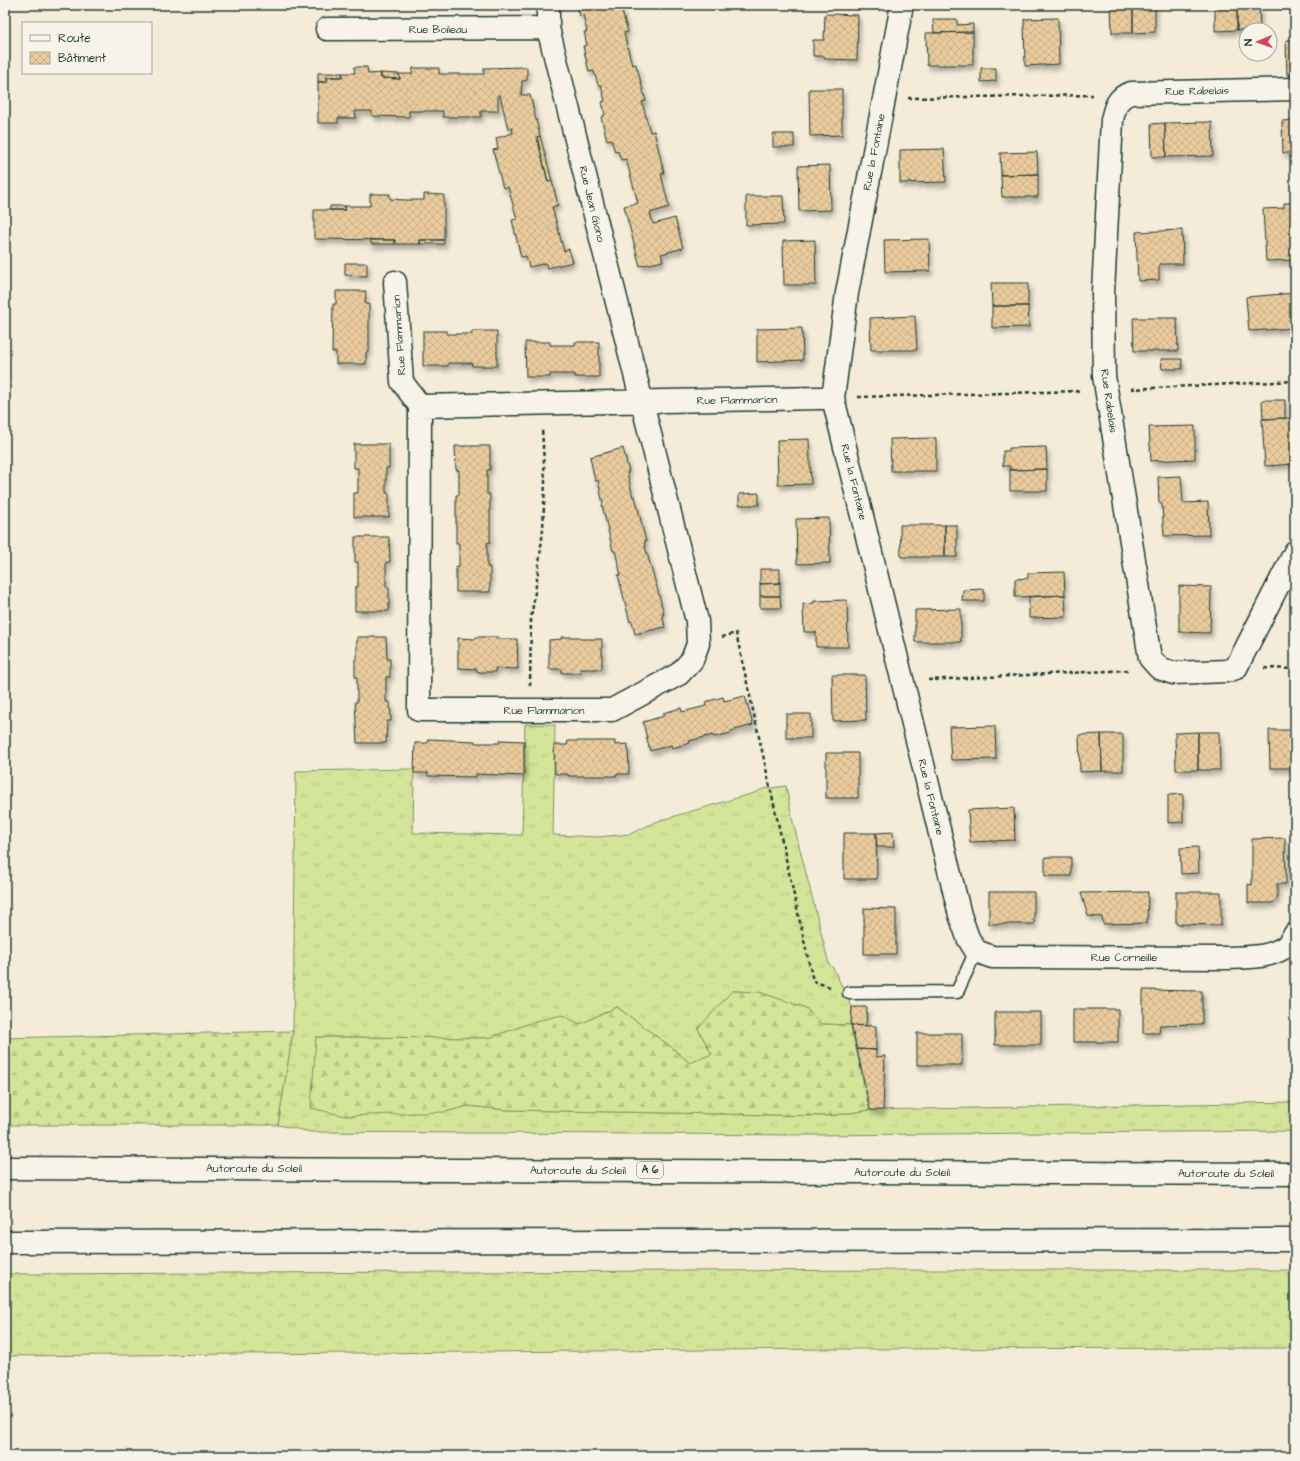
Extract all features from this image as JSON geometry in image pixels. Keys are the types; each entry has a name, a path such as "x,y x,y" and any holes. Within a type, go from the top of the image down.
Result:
{"main road":[{"name":"Rue Jean Giono","path":"548,5 548,28 642,402"},
{"name":"Rue la Fontaine","path":"902,5 847,293 833,398 960,915 968,938 976,951"},
{"name":"Rue Boileau","path":"327,29 548,28"},
{"name":"Rue Rabelais","path":"1159,668 1150,658 1104,376 1103,292 1112,120 1115,106 1123,95 1132,93 1295,89"},
{"name":"Rue Flammarion","path":"395,282 402,382 420,406 419,710 612,710 679,674 692,660 698,644 697,621 642,402"},
{"name":"Rue Flammarion","path":"420,406 833,398"},
{"path":"1159,668 1173,673 1227,671 1236,668 1295,552"},
{"name":"Rue Corneille","path":"976,951 992,957 1254,957 1273,953 1285,946 1295,934"},
{"name":"Autoroute du Soleil","path":"5,1168 1295,1174"},
{"path":"5,1242 1295,1240"}],"lane":[{"path":"849,993 957,992 976,951"}],"path":[{"path":"884,98 1123,95"},
{"path":"833,398 1106,390 1295,381"},
{"path":"530,710 531,619 538,572 545,481 541,404"},
{"path":"698,644 736,633 813,981 849,993"},
{"path":"903,682 1159,668"}],"green space":[{"path":"525,724 555,725 553,835 598,837 630,834 658,821 754,793 763,789 786,786 792,818 829,964 833,968 852,1007 851,1025 821,1024 806,1008 759,992 733,991 698,1029 712,1054 690,1063 617,1007 580,1024 536,1021 489,1038 316,1037 445,1112 468,1106 507,1110 828,1116 870,1110 1295,1102 1295,1131 808,1135 311,1132 278,1125 293,1031 296,771 414,769 413,833 522,835"},
{"path":"732,991 759,992 806,1008 821,1024 851,1025 870,1110 828,1116 507,1110 468,1106 445,1112 345,1116 311,1108 316,1037 489,1038 536,1021 562,1015 580,1024 617,1007 690,1063 712,1054 698,1029"},
{"path":"293,1031 278,1125 5,1125 5,1038"},
{"path":"1295,1270 1295,1348 830,1349 5,1356 5,1274"}],"building":[{"path":"577,5 620,5 628,32 624,33 632,65 636,64 646,101 642,102 650,132 654,131 664,173 661,174 669,207 650,213 653,224 675,218 683,248 661,254 663,261 640,266 624,206 638,203 626,159 621,160 618,151 615,152 611,139 607,140 601,117 605,115 602,102 605,101 601,85 598,85 594,71 589,72 583,46 587,45 584,32 587,32 583,15 580,16"},
{"path":"1111,5 1133,5 1133,33 1112,33"},
{"path":"1133,5 1155,5 1155,32 1133,33"},
{"path":"1215,5 1237,5 1237,30 1215,31"},
{"path":"1237,5 1259,5 1260,22 1238,22 1237,30"},
{"path":"825,14 858,15 857,60 825,59 824,56 813,56 813,40 824,40"},
{"path":"1058,18 1059,64 1025,66 1024,19"},
{"path":"933,19 957,19 957,25 973,24 973,32 934,33"},
{"path":"973,32 973,65 927,65 926,33"},
{"path":"1286,40 1295,40 1295,75 1287,75"},
{"path":"354,67 367,67 368,74 381,73 381,78 400,79 399,74 412,74 413,68 439,68 439,74 484,74 484,68 527,67 527,80 522,81 521,95 530,95 540,136 537,137 548,182 552,181 558,205 552,207 564,251 569,249 573,262 547,268 546,263 529,267 526,256 521,257 512,220 517,219 508,187 503,188 493,150 498,149 496,138 513,133 512,128 508,129 500,95 498,95 498,111 481,111 481,117 443,117 443,111 409,111 409,117 372,116 372,111 355,111 356,118 338,118 338,123 318,123 318,82 327,82 327,77 343,77 342,73 355,73"},
{"path":"981,68 996,68 996,81 981,82"},
{"path":"318,73 342,73 343,77 327,77 327,82 318,82"},
{"path":"381,73 399,74 400,79 381,78"},
{"path":"809,89 842,89 842,135 810,136"},
{"path":"1295,120 1295,153 1283,153 1282,121"},
{"path":"1212,122 1213,156 1166,157 1165,123"},
{"path":"1165,123 1166,157 1152,157 1151,124"},
{"path":"773,134 794,134 794,147 773,147"},
{"path":"540,136 552,181 548,182 537,137"},
{"path":"944,149 946,182 900,183 900,150"},
{"path":"1037,152 1038,174 1001,175 1000,153"},
{"path":"830,165 831,210 799,211 798,166"},
{"path":"1038,174 1038,197 1002,197 1001,175"},
{"path":"370,194 390,194 390,199 406,200 424,200 424,194 444,195 444,240 420,240 420,244 395,244 395,240 314,239 314,210 345,210 345,206 370,206"},
{"path":"746,196 783,196 784,224 746,225"},
{"path":"1284,203 1295,203 1295,260 1266,261 1263,209 1284,208"},
{"path":"330,206 345,206 345,210 330,210"},
{"path":"1182,230 1183,264 1159,264 1159,280 1138,281 1136,232"},
{"path":"929,239 930,271 885,272 884,240"},
{"path":"371,240 395,240 395,244 371,244"},
{"path":"420,240 444,240 444,244 420,244"},
{"path":"815,240 816,285 784,285 783,241"},
{"path":"345,263 367,263 367,276 345,275"},
{"path":"991,283 1028,283 1028,306 992,306"},
{"path":"336,291 366,291 365,304 369,304 369,352 366,352 366,364 336,364 336,352 332,352 333,304 336,304"},
{"path":"1295,293 1295,328 1249,331 1246,297"},
{"path":"992,306 1028,306 1029,327 992,328"},
{"path":"915,316 917,350 871,350 870,318"},
{"path":"1133,318 1177,318 1178,351 1134,351"},
{"path":"802,328 803,360 757,362 757,329"},
{"path":"423,331 447,331 447,334 472,334 472,331 497,331 497,366 472,366 472,363 448,363 448,366 423,366"},
{"path":"525,342 550,342 550,345 575,345 575,342 599,342 599,377 575,377 575,374 550,374 550,377 526,377"},
{"path":"1161,359 1182,359 1182,369 1162,369"},
{"path":"1262,400 1285,400 1285,418 1263,419"},
{"path":"1293,418 1295,420 1295,464 1265,466 1262,419"},
{"path":"1195,426 1195,459 1151,461 1149,427"},
{"path":"936,438 936,471 891,471 890,439"},
{"path":"809,439 811,484 778,485 777,440"},
{"path":"354,444 389,444 389,468 386,468 386,493 389,493 389,517 354,517 354,493 358,493 358,468 354,468"},
{"path":"455,446 490,446 490,470 487,470 487,494 490,494 490,542 487,543 487,567 490,567 490,592 456,592 456,567 459,568 459,543 456,543 456,495 459,495 459,470 456,470"},
{"path":"1046,447 1047,469 1010,470 1010,466 1003,466 1003,451 1009,451 1009,448"},
{"path":"623,448 633,497 635,496 646,542 644,543 664,614 662,614 665,627 635,634 632,621 630,622 618,575 621,575 615,551 613,551 602,505 598,480 595,481 590,457"},
{"path":"1047,469 1047,491 1010,491 1010,470"},
{"path":"1181,476 1183,503 1208,502 1209,535 1164,536 1162,504 1159,503 1158,477"},
{"path":"759,493 759,505 739,505 739,494"},
{"path":"829,518 830,563 797,564 796,519"},
{"path":"900,525 945,525 945,557 901,557"},
{"path":"945,525 957,525 957,557 945,557"},
{"path":"355,537 389,537 390,562 386,562 386,587 389,587 389,611 355,611 355,587 358,587 358,562 355,562"},
{"path":"760,569 780,569 780,583 760,584"},
{"path":"1064,572 1065,595 1015,597 1015,579 1028,578 1028,573"},
{"path":"780,583 780,596 760,596 760,584"},
{"path":"1179,586 1211,587 1210,633 1179,632"},
{"path":"984,589 984,601 962,601 963,590"},
{"path":"1065,595 1066,617 1029,618 1029,597"},
{"path":"760,596 780,596 781,608 760,608"},
{"path":"847,600 848,647 816,647 816,632 804,632 803,604 814,603 814,601"},
{"path":"961,609 961,642 915,642 915,610"},
{"path":"357,637 386,637 387,659 390,659 390,677 386,677 386,702 390,702 391,721 387,721 386,743 357,743 355,702 357,702 357,677 355,677 355,659 357,659"},
{"path":"476,637 517,639 518,669 495,668 495,672 477,672 477,669 458,668 458,638 476,639"},
{"path":"561,637 602,639 602,669 580,669 581,673 562,673 562,669 549,669 549,640 562,639"},
{"path":"832,675 865,675 866,720 833,721"},
{"path":"745,696 753,725 731,731 731,733 714,737 713,735 689,741 690,743 672,748 671,745 650,751 643,722 664,716 663,713 681,708 682,712 706,706 705,702 723,697 724,701"},
{"path":"786,714 811,714 811,738 786,738"},
{"path":"995,726 996,759 951,760 949,727"},
{"path":"1269,730 1291,730 1292,768 1270,768"},
{"path":"1291,730 1295,730 1295,768 1292,768"},
{"path":"1198,732 1219,732 1220,770 1198,770"},
{"path":"1198,732 1198,770 1176,770 1175,733"},
{"path":"1101,734 1123,734 1123,771 1102,771"},
{"path":"1101,734 1102,771 1080,772 1079,735"},
{"path":"428,739 475,741 475,743 500,743 500,740 524,741 524,776 476,774 476,777 428,776 428,773 414,773 415,743 428,743"},
{"path":"568,741 615,741 615,745 628,744 629,774 616,774 616,776 568,776 568,774 555,774 554,745 567,745"},
{"path":"826,753 858,753 858,798 826,798"},
{"path":"1183,794 1183,822 1168,823 1168,795"},
{"path":"1014,808 1015,840 970,842 968,810"},
{"path":"893,832 894,847 877,847 876,833"},
{"path":"844,833 876,833 877,879 844,879"},
{"path":"1285,838 1286,884 1277,884 1277,899 1272,903 1248,903 1248,884 1252,885 1252,839"},
{"path":"1198,847 1199,873 1181,874 1180,848"},
{"path":"1045,857 1071,857 1071,876 1045,876"},
{"path":"989,892 1034,892 1034,924 989,924"},
{"path":"1148,892 1147,923 1103,924 1102,917 1088,916 1081,893"},
{"path":"1176,892 1221,892 1221,925 1176,924"},
{"path":"864,908 896,909 896,954 864,954"},
{"path":"1143,990 1202,991 1202,1024 1160,1025 1159,1033 1143,1033"},
{"path":"852,1007 867,1007 866,1026 851,1025"},
{"path":"1073,1009 1118,1009 1118,1042 1073,1042"},
{"path":"995,1012 1041,1012 1041,1045 995,1045"},
{"path":"851,1025 876,1026 876,1050 857,1049"},
{"path":"917,1033 962,1033 962,1065 917,1065"},
{"path":"857,1049 876,1050 876,1057 885,1056 883,1110 870,1110"}]}
